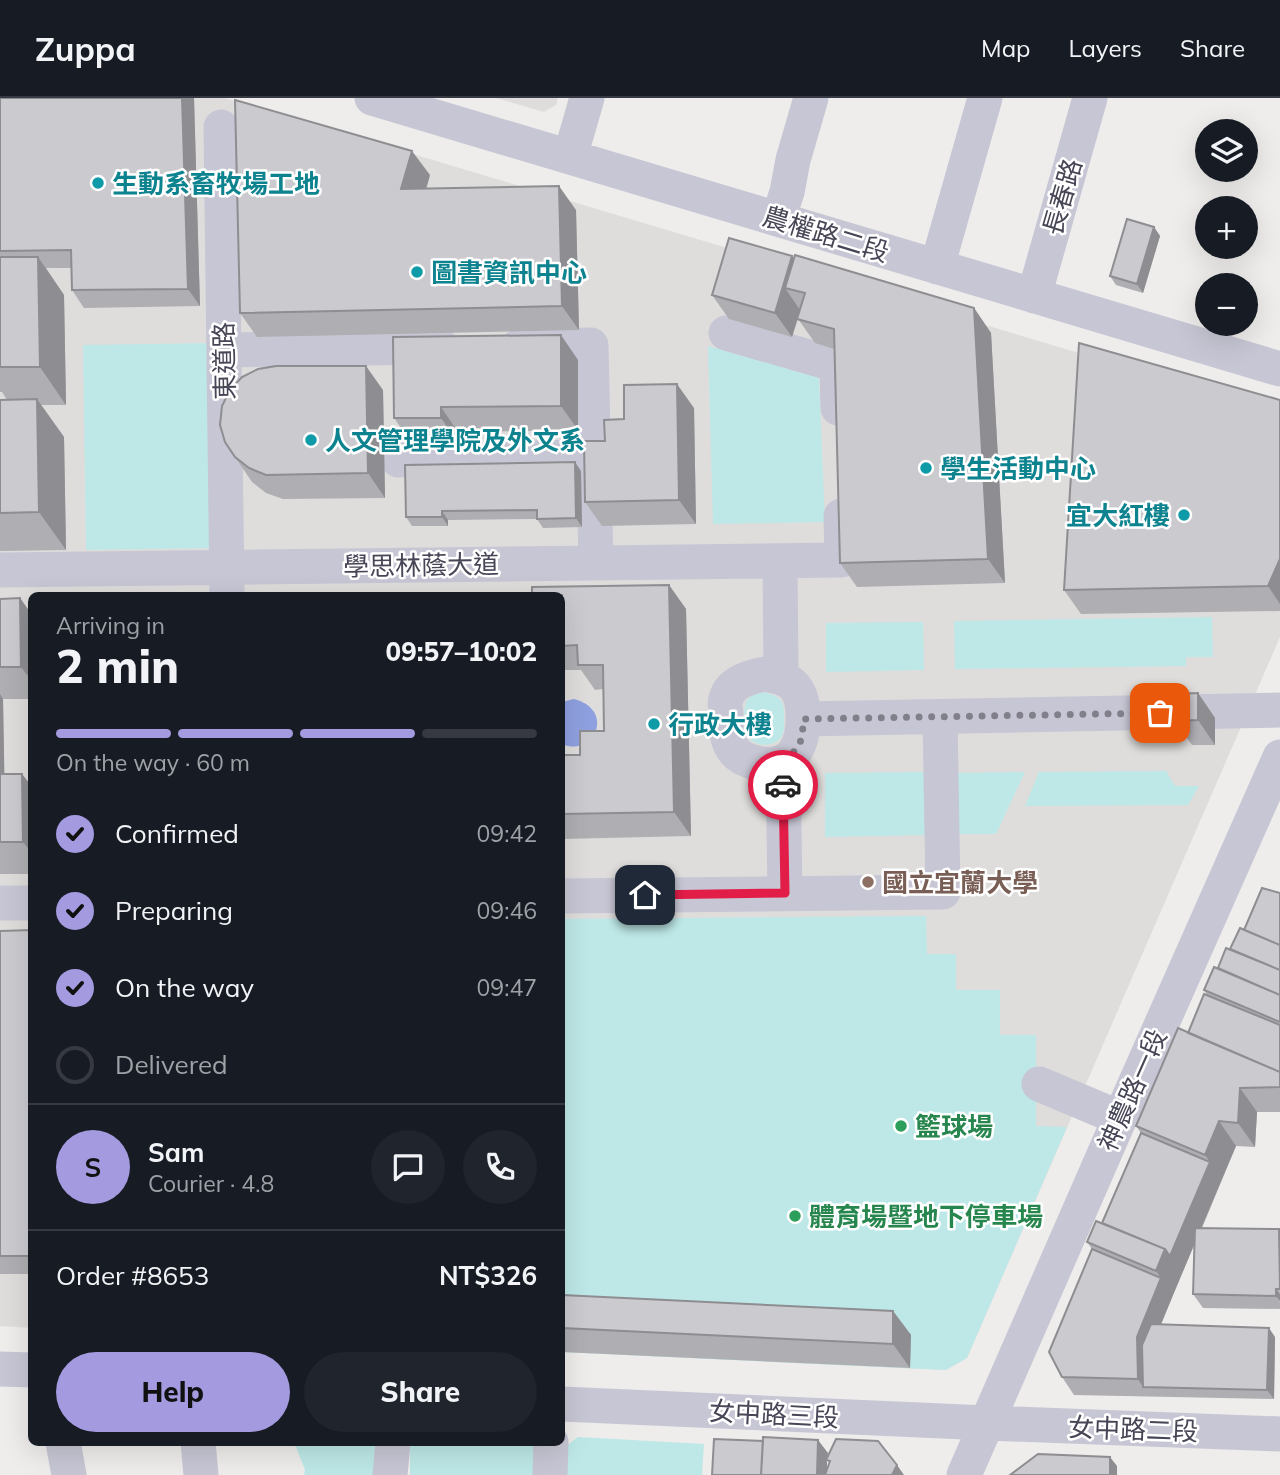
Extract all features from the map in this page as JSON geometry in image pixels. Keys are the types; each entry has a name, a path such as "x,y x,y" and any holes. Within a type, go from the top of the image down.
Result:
{"street":[{"name":"農權路二段","path":"372,98 1280,369"},
{"path":"570,158 587,98"},
{"path":"778,219 811,98"},
{"path":"937,267 985,98"},
{"name":"長春路","path":"1034,296 1090,98"},
{"name":"東道路","path":"221,127 227,581"},
{"path":"726,333 837,365 839,443"},
{"path":"224,350 591,345 596,563"},
{"path":"398,460 593,457"},
{"name":"學思林蔭大道","path":"0,570 64,582 227,581 596,563 842,560 840,482"},
{"path":"780,561 781,677"},
{"path":"764,674 781,677 795,687 802,702 803,719 803,733 798,748 783,762 765,765 747,761 733,750 726,735 726,699 733,688 746,678 764,674"},
{"path":"803,719 1280,710"},
{"path":"565,896 943,892 940,717"},
{"name":"神農路一段","path":"964,1475 1280,757"},
{"path":"783,762 785,893"},
{"path":"0,903 28,903"},
{"path":"1039,1084 1119,1118"},
{"path":"0,1369 28,1370"},
{"name":"女中路三段","path":"565,1404 987,1423"},
{"name":"女中路二段","path":"987,1423 1280,1434"},
{"path":"65,1446 69,1475"},
{"path":"198,1446 201,1475"},
{"path":"390,1475 393,1446"},
{"path":"550,1475 551,1446"}],"shaded area":[{"name":"國立宜蘭大學","path":"0,98 225,98 1280,413 1280,637 967,1358 946,1370 565,1352 565,592 28,592 28,1328 0,1326"},
{"path":"496,98 558,98 556,105 544,112"},
{"path":"217,343 220,548 86,550 83,345"},
{"path":"708,346 819,378 825,522 713,524"},
{"path":"1212,617 1213,657 1186,657 1186,666 955,669 954,621"},
{"path":"923,622 924,670 826,672 826,623"},
{"path":"762,692 776,697 784,708 783,734 777,741 767,745 751,740 745,720 748,699"},
{"path":"1166,771 1175,786 1199,786 1188,805 1025,806 1039,772"},
{"path":"924,772 925,835 825,837 825,773"},
{"path":"1025,772 996,834 957,834 956,773"},
{"name":"體育場暨地下停車場","path":"926,916 927,954 956,954 956,990 1000,990 1000,1035 1036,1035 1036,1126 1067,1127 967,1358 946,1370 565,1352 565,919"},
{"path":"578,1437 704,1444 702,1475 561,1475 562,1449"},
{"path":"296,1446 381,1446 380,1475 304,1475 305,1470"},
{"path":"410,1446 535,1446 540,1475 410,1475"}],"water":[{"path":"574,699 587,705 597,722 591,739 573,747 565,745 565,701"}],"building":[{"name":"生動系畜牧場工地","path":"0,98 182,98 188,289 72,290 71,250 0,251"},
{"name":"圖書資訊中心","path":"235,100 412,151 401,189 559,186 562,306 240,313"},
{"path":"1127,219 1154,227 1137,284 1110,276"},
{"path":"729,238 792,256 775,313 712,295"},
{"name":"學生活動中心","path":"795,255 974,308 988,559 840,563 834,329 797,319 805,293 785,288"},
{"path":"0,257 38,257 40,367 0,367"},
{"path":"561,335 561,406 441,407 441,418 394,418 393,337"},
{"name":"宜大紅樓","path":"1079,343 1280,400 1280,559 1268,586 1064,590"},
{"name":"人文管理學院及外文系","path":"276,366 366,366 368,473 266,475 249,468 235,457 225,442 220,425 222,406 230,390 242,377 258,369"},
{"path":"677,384 679,500 585,502 584,441 605,441 604,420 624,419 624,385"},
{"path":"37,399 39,512 0,513 0,400"},
{"path":"575,462 576,518 537,519 537,510 442,511 442,517 406,517 405,465"},
{"name":"行政大樓","path":"669,585 674,812 565,814 565,755 580,755 580,731 604,731 603,665 578,665 577,645 565,646 565,592 532,592 532,587"},
{"path":"20,598 21,667 0,667 0,599"},
{"path":"1198,693 1198,720 1175,721 1174,694"},
{"path":"0,774 22,774 23,842 0,842"},
{"path":"1262,888 1280,893 1280,945 1244,930"},
{"path":"1240,928 1280,945 1280,970 1230,949"},
{"path":"28,930 28,1256 0,1256 0,931"},
{"path":"1226,948 1280,970 1280,995 1218,968"},
{"path":"1214,967 1280,995 1280,1022 1204,990"},
{"path":"1204,994 1280,1025 1280,1072 1188,1033"},
{"path":"1178,1028 1280,1072 1280,1087 1240,1088 1238,1123 1219,1121 1205,1155 1136,1126"},
{"path":"1141,1133 1210,1162 1170,1256 1165,1249 1102,1223"},
{"path":"1096,1221 1165,1249 1156,1271 1087,1242"},
{"path":"1195,1228 1279,1229 1280,1289 1276,1289 1276,1296 1193,1294"},
{"path":"1092,1249 1161,1278 1137,1337 1138,1379 1062,1377 1049,1352"},
{"path":"565,1295 893,1311 893,1344 565,1328"},
{"path":"1151,1324 1269,1328 1267,1390 1143,1387 1142,1345"},
{"path":"763,1437 818,1440 817,1475 761,1475"},
{"path":"714,1439 763,1441 761,1475 712,1475"},
{"path":"836,1439 878,1441 897,1465 892,1475 825,1475 830,1461 826,1460"},
{"path":"1038,1454 1110,1457 1110,1475 1010,1475"}],"way so far":[{"path":"783,785 783,762 798,748 803,733 803,719 1160,713"}],"place":[{"name":"生動系畜牧場工地","path":"98,183"},
{"name":"圖書資訊中心","path":"417,272"},
{"name":"人文管理學院及外文系","path":"311,440"},
{"name":"學生活動中心","path":"926,468"},
{"name":"宜大紅樓","path":"1184,515"},
{"name":"行政大樓","path":"654,724"},
{"name":"國立宜蘭大學","path":"868,882"},
{"name":"籃球場","path":"901,1126"},
{"name":"體育場暨地下停車場","path":"795,1216"}],"route":[{"path":"645,895 785,893 783,785"}]}
